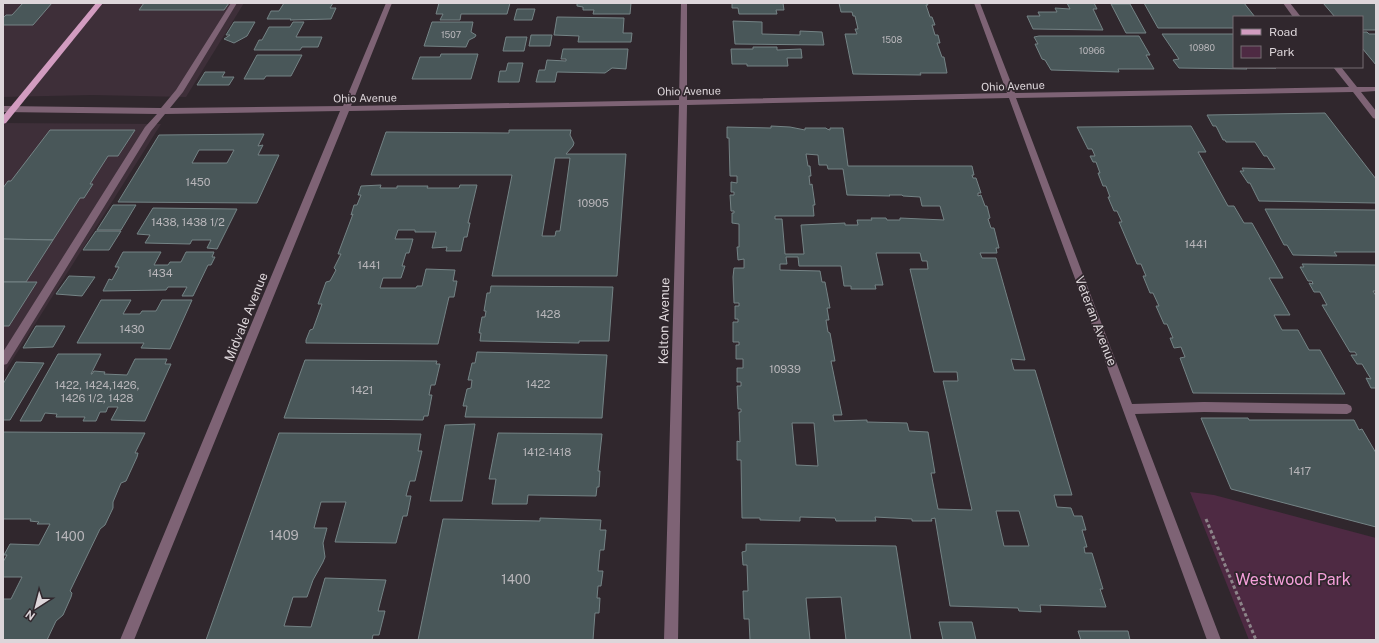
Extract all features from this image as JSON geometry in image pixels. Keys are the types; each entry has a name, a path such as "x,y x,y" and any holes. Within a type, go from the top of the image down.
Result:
{"main road":[{"path":"3,121 100,3"}],"street":[{"path":"3,361 148,129 179,92 234,3"},
{"name":"Midvale Avenue","path":"126,640 389,3"},
{"name":"Kelton Avenue","path":"671,640 684,3"},
{"name":"Veteran Avenue","path":"977,3 1214,640"},
{"path":"1286,3 1296,16"},
{"path":"1338,68 1376,116"},
{"name":"Ohio Avenue","path":"3,109 164,111 345,109 1376,89"},
{"path":"1129,409 1204,407 1347,409"}],"path":[{"path":"1206,519 1256,640"}],"shaded area":[{"path":"3,3 244,3 186,97 92,95 3,97"},
{"path":"3,123 161,124 3,375"}],"green space":[{"name":"Westwood Park","path":"1190,492 1214,495 1376,538 1376,640 1249,640"}],"building":[{"path":"23,3 52,3 33,25 3,25 3,18 6,15 12,15"},
{"path":"144,3 229,3 224,10 139,10"},
{"path":"284,3 333,3 330,8 336,8 331,19 267,19 271,11 279,11"},
{"path":"439,3 510,3 507,14 461,14 460,20 440,20 443,14 436,14"},
{"path":"577,3 631,3 630,14 593,14 594,10 583,10 583,7 577,6"},
{"path":"732,3 783,3 784,10 776,10 777,14 739,14 738,8 732,8"},
{"path":"839,3 927,3 928,5 926,5 930,17 932,17 935,25 932,25 935,35 938,35 940,43 937,43 942,57 944,57 947,73 920,73 921,75 853,74 845,34 857,34 855,29 858,29 855,16 853,16 852,12 841,12"},
{"path":"1067,3 1094,3 1097,9 1093,9 1103,30 1033,29 1027,16 1040,16 1038,12 1057,12 1055,8 1070,9"},
{"path":"1144,3 1244,3 1254,16 1233,16 1233,28 1158,28"},
{"path":"1323,3 1376,3 1376,30 1363,30 1363,16 1334,16"},
{"path":"1111,4 1130,4 1146,33 1126,33"},
{"path":"517,9 535,9 532,20 514,20"},
{"path":"557,17 624,18 623,33 632,33 631,42 578,42 579,36 554,35"},
{"path":"733,21 762,22 762,34 800,35 800,31 822,32 824,45 735,44"},
{"path":"234,22 255,22 247,36 234,43 224,39 230,35 226,35"},
{"path":"293,22 304,22 296,37 322,37 318,47 302,47 300,50 254,50 259,40 262,40 269,27 290,27"},
{"path":"432,22 473,22 471,32 476,35 469,40 466,47 424,46"},
{"path":"1363,32 1376,34 1376,65 1363,49"},
{"path":"1162,34 1233,34 1233,68 1247,69 1179,68 1173,60 1179,59"},
{"path":"531,35 552,35 550,46 529,46"},
{"path":"1139,36 1150,55 1146,55 1154,69 1118,69 1119,72 1051,70 1045,60 1042,59 1035,44 1038,44 1034,37"},
{"path":"506,37 527,37 524,51 503,51"},
{"path":"753,47 777,47 777,50 801,49 802,58 787,58 788,66 747,66 747,64 732,64 731,49 753,49"},
{"path":"563,49 628,49 626,69 612,68 605,73 557,72 555,82 536,82 539,70 545,70 547,60 566,61 566,59 561,59"},
{"path":"441,54 478,54 471,79 412,79 420,57 440,57"},
{"path":"257,55 302,55 291,76 266,76 264,79 244,79"},
{"path":"508,63 523,63 519,82 498,82 500,71 506,71"},
{"path":"205,72 225,72 222,77 234,77 229,85 197,85"},
{"path":"1325,113 1376,179 1376,203 1259,201 1250,183 1248,183 1240,171 1244,171 1242,168 1275,169 1267,156 1264,156 1255,142 1226,142 1223,140 1216,126 1213,126 1207,115"},
{"path":"771,126 790,127 805,130 805,128 826,128 830,130 830,128 843,128 848,166 972,166 974,175 972,175 973,178 976,178 981,193 978,193 978,196 981,195 985,206 987,206 990,218 988,219 991,228 994,228 999,248 996,248 997,253 980,253 982,258 996,258 1025,360 1011,359 1014,370 1035,370 1072,495 1054,495 1057,507 1071,508 1074,516 1082,516 1086,530 1082,530 1087,547 1084,547 1085,553 1092,553 1103,589 1100,589 1106,607 1040,605 1041,612 1019,611 1018,608 950,606 935,518 931,519 932,521 912,521 912,519 875,517 876,521 836,521 835,518 800,517 800,521 742,518 741,460 737,460 737,441 740,442 739,412 741,412 741,409 738,409 737,386 741,386 741,382 737,382 737,368 743,368 743,359 736,359 736,345 739,345 739,342 733,342 733,322 738,322 738,319 735,319 735,306 739,306 739,303 734,303 733,277 734,268 744,268 744,259 738,260 737,247 739,247 739,224 732,223 732,213 734,213 734,211 731,211 730,195 734,195 734,192 731,192 731,182 737,183 737,176 730,176 729,138 727,138 727,127 771,128","holes":["806,154 818,155 819,165 827,165 828,169 843,169 847,195 902,195 920,197 922,206 940,206 944,220 900,218 900,220 887,220 886,218 871,218 872,220 857,220 858,225 845,225 845,223 801,225 804,254 785,254 782,219 775,219 775,216 814,216 813,205 815,205 812,184 810,185 810,166 808,166","876,253 920,253 922,261 927,261 928,269 910,269 934,372 957,372 958,381 943,381 972,510 938,509 931,473 935,473 928,432 909,431 907,423 867,422 867,420 834,421 833,415 842,415 831,361 835,361 826,320 829,320 827,308 830,308 825,282 822,282 820,271 780,270 780,264 787,264 786,257 798,257 799,266 841,266 844,286 851,286 851,289 876,289 875,285 883,285","792,423 814,423 818,466 796,465","996,511 1019,511 1029,546 1004,546"]},
{"path":"1191,126 1206,152 1198,152 1228,206 1234,206 1244,223 1252,223 1283,278 1269,278 1290,315 1274,315 1282,330 1298,330 1309,350 1320,350 1345,394 1193,393 1180,358 1185,357 1181,347 1174,348 1170,338 1173,338 1167,324 1164,324 1156,306 1159,306 1153,293 1150,293 1143,276 1146,276 1141,264 1137,264 1119,222 1122,222 1117,211 1114,211 1108,197 1110,197 1106,186 1103,186 1096,162 1093,162 1090,156 1095,156 1092,149 1088,149 1077,127"},
{"path":"50,130 135,130 118,156 108,156 90,184 93,184 84,198 80,198 53,240 3,239 3,188 8,181 11,181"},
{"path":"509,130 571,130 570,135 574,143 566,154 626,154 617,276 492,276 512,175 371,175 386,132 509,133","holes":["555,158 570,158 560,231 556,231 555,236 542,236"]},
{"path":"264,134 258,146 263,145 258,155 279,155 257,203 118,202 159,135","holes":["199,150 234,150 227,163 192,163"]},
{"path":"381,185 380,188 397,188 397,186 428,186 427,188 459,188 460,185 477,185 468,223 470,223 467,237 464,237 461,251 446,251 447,247 432,248 436,232 398,230 395,239 413,239 409,253 406,253 402,266 405,266 401,278 383,278 380,288 416,288 417,286 422,286 426,269 455,270 453,281 457,281 454,297 449,297 438,344 306,343 310,330 313,329 322,304 318,304 326,282 330,281 336,270 334,268 341,254 338,254 353,214 351,215 354,205 357,205 361,195 358,195 361,186"},
{"path":"113,205 136,205 121,230 97,230"},
{"path":"153,208 237,209 217,249 207,248 211,240 192,240 190,244 145,243 150,235 137,234"},
{"path":"1265,209 1376,210 1376,252 1334,252 1337,256 1293,255 1287,245 1284,245"},
{"path":"96,231 121,231 109,250 83,250"},
{"path":"3,239 53,240 26,282 3,282"},
{"path":"123,252 161,252 154,265 168,265 170,262 181,262 186,252 214,252 212,257 215,257 211,265 208,265 193,296 182,296 187,287 168,287 166,290 103,291 109,279 112,280 119,267 115,267"},
{"path":"1302,264 1376,265 1376,291 1373,291 1376,296 1376,388 1371,388 1366,378 1371,379 1362,364 1357,364 1351,355 1357,355 1355,352 1350,352 1322,305 1327,305 1320,292 1314,292 1309,283 1313,284 1312,281 1308,281 1300,267 1304,267"},
{"path":"69,276 95,277 82,296 56,294"},
{"path":"3,282 37,282 9,326 3,326"},
{"path":"491,286 613,287 609,341 579,341 579,343 480,341 481,333 479,333 482,317 485,317 486,311 484,311 487,293 490,293"},
{"path":"101,300 131,300 123,314 140,314 142,311 156,311 162,300 192,300 170,349 141,348 144,343 77,343"},
{"path":"36,326 65,326 53,347 23,348"},
{"path":"477,352 607,355 602,418 465,417 467,406 463,406 467,389 471,388 472,380 468,380 472,363 475,363"},
{"path":"58,354 101,354 91,374 94,371 105,372 104,374 127,375 135,359 167,359 165,364 171,364 145,421 111,420 118,407 108,407 106,412 100,412 96,421 83,421 85,417 56,417 57,414 45,413 41,421 20,421"},
{"path":"305,360 437,361 436,364 440,364 435,385 431,385 429,395 432,395 428,416 424,416 423,420 284,418"},
{"path":"16,362 44,363 10,420 3,420 3,384"},
{"path":"1201,418 1248,418 1249,420 1354,420 1359,430 1362,429 1376,453 1376,527 1231,489"},
{"path":"475,424 462,501 430,501 445,425"},
{"path":"3,432 145,433 135,453 138,453 137,457 126,481 121,483 113,502 113,508 105,525 100,529 70,591 72,593 71,597 63,615 56,621 47,640 3,640 3,599 11,599 22,577 3,577 3,562 7,555 4,555 10,544 39,545 50,524 37,524 39,522 30,521 31,519 3,519"},
{"path":"279,433 421,434 418,451 422,451 415,481 410,481 406,496 411,496 407,516 403,516 396,543 335,542 346,502 321,502 314,528 327,528 323,543 325,557 313,580 307,597 293,597 284,626 311,627 325,578 386,580 378,611 385,611 379,635 373,635 372,640 206,640"},
{"path":"498,433 602,434 598,471 600,471 599,487 597,487 596,496 528,495 527,504 492,504 496,479 489,479"},
{"path":"540,518 601,520 600,530 606,530 604,550 600,550 598,571 603,571 601,586 598,586 597,598 600,598 599,613 595,613 593,640 418,640 443,519 540,521"},
{"path":"746,544 896,546 911,640 846,640 841,597 806,598 810,640 750,640 749,619 744,619 743,591 748,591 747,565 743,565 742,552 746,551"},
{"path":"939,622 972,622 976,640 943,640"},
{"path":"1078,631 1128,631 1130,640 1081,640"}]}
